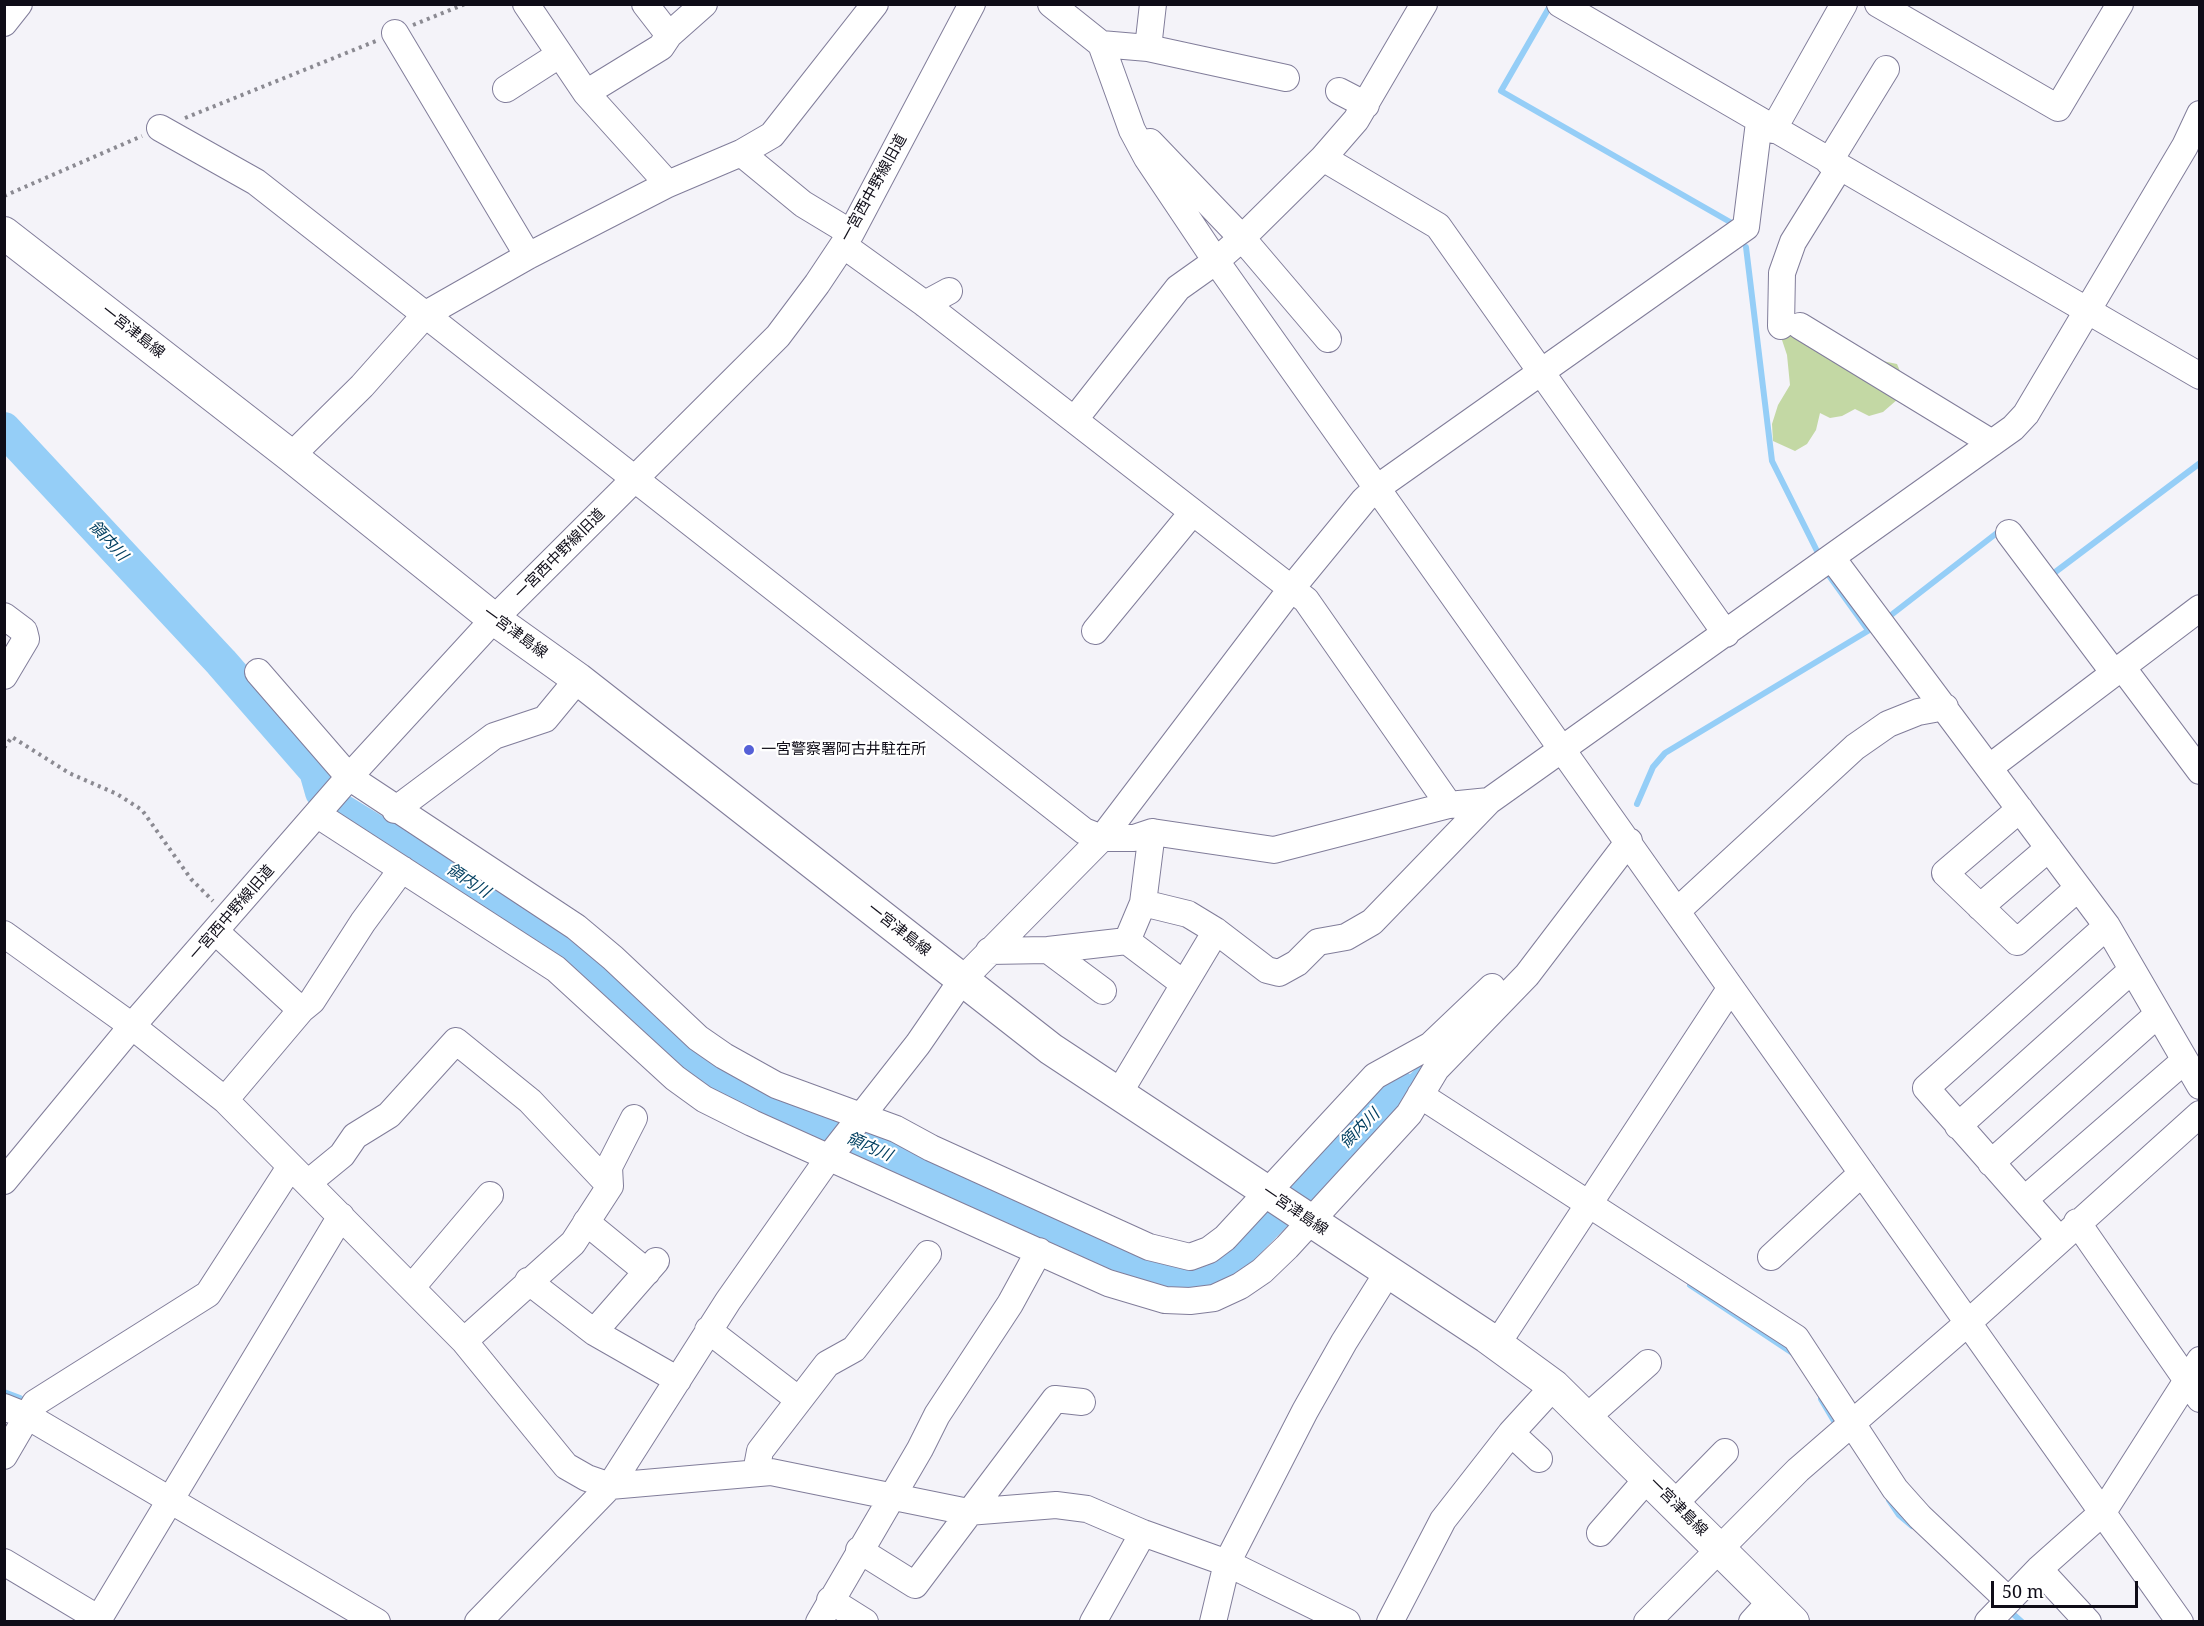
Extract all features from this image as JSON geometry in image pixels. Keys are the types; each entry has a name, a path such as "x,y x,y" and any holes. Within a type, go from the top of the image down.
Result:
{"main road":[{"name":"一宮津島線","path":"4,233 291,456 494,619 578,679 1051,1049 1497,1344 1554,1386 1719,1548 1772,1614"}],"street":[{"path":"4,23 20,4"},
{"path":"526,4 586,93 668,184"},
{"path":"645,4 669,35"},
{"path":"586,93 661,47 669,35 704,4"},
{"path":"291,456 362,386 426,314 528,256 668,184 741,153 772,135 875,4"},
{"name":"一宮西中野線旧道","path":"4,1181 132,1026 349,777 494,619 778,336 847,239 972,4"},
{"path":"1051,4 1101,44 1132,130 1216,261 1629,841 1730,989 1970,1321 2180,1622"},
{"path":"1148,48 1153,4"},
{"path":"1075,419 1178,288 1216,261 1242,238 1323,158 1366,105 1424,4"},
{"path":"1560,4 2199,376"},
{"path":"478,1622 610,1486 708,1330 830,1156 918,1044 962,980 988,951 1102,838 1291,590 1377,488 1746,227 1766,126 1844,4"},
{"path":"1878,4 2058,108 2120,4"},
{"path":"395,33 528,256"},
{"path":"1101,44 1148,48 1286,78"},
{"path":"506,89 559,55"},
{"path":"1886,69 1793,242 1782,273 1791,326 1992,443"},
{"path":"1340,91 1366,105"},
{"path":"1143,903 1188,914 1216,931 1267,970 1279,973 1297,963 1318,942 1346,937 1372,922 1489,801 1992,443 2026,414 2185,146 2199,114"},
{"path":"160,129 255,182 426,314 634,481 1084,831 1102,838 1134,838 1152,831 1274,850 1449,804 1489,801"},
{"path":"1132,130 1155,146 1242,238 1328,339"},
{"path":"741,153 925,304 1306,600 1449,804"},
{"path":"1323,158 1438,226 1726,633"},
{"path":"925,304 948,291"},
{"path":"1095,632 1192,513"},
{"path":"2009,533 2199,771"},
{"path":"1832,558 2107,926 2199,1086"},
{"path":"1990,767 2199,608"},
{"path":"4,616 24,631 26,639 4,676"},
{"path":"258,672 349,777 395,810 576,927 613,958 698,1038 724,1056 776,1085 896,1129 931,1148 1149,1247 1190,1257 1209,1250 1225,1238 1375,1076 1431,1045 1492,987"},
{"path":"395,810 494,736 545,718 578,679"},
{"path":"1677,911 1855,747 1888,724 1918,712 1945,707"},
{"path":"2020,809 1945,873 2017,942 2078,888"},
{"path":"318,815 556,969 675,1078 704,1099 752,1123 830,1156 1108,1283 1138,1294 1191,1301 1214,1298 1240,1286 1262,1271 1310,1221 1417,1101 1436,1069 1527,975 1629,841"},
{"path":"1127,941 1143,903 1152,831"},
{"path":"1980,907 2049,848"},
{"path":"225,1100 301,1010 312,1001 363,922 402,869"},
{"path":"222,924 301,1010"},
{"path":"2059,1239 1926,1088 2107,926"},
{"path":"1119,1093 1216,931"},
{"path":"4,934 132,1026 225,1100 464,1341 566,1466 587,1478 610,1486 771,1472 968,1512 1056,1505 1087,1509 1143,1533 1227,1563 1347,1622"},
{"path":"988,951 1048,950 1127,941 1184,984"},
{"path":"1048,950 1103,991"},
{"path":"1958,1126 2132,970"},
{"path":"1497,1344 1730,989"},
{"path":"1991,1163 2157,1015"},
{"path":"4,1456 29,1417 35,1403 208,1294 299,1174 342,1155 356,1136 388,1115 456,1041 530,1101 610,1186"},
{"path":"2025,1199 2184,1061"},
{"path":"1417,1101 1586,1211 1796,1338 1895,1489 2002,1613 2038,1569 2103,1512 2195,1380 2078,1222"},
{"path":"1647,1622 1798,1470 1970,1321 2199,1114"},
{"path":"464,1341 528,1281 573,1243 610,1186 609,1167 634,1118"},
{"path":"1771,1257 1862,1173"},
{"path":"412,1287 490,1195"},
{"path":"4,1562 98,1620 341,1216"},
{"path":"586,1222 652,1267 594,1332"},
{"path":"865,1622 824,1610 920,1449 937,1415 1010,1304 1039,1251"},
{"path":"756,1472 760,1450 827,1364 854,1349 928,1254"},
{"path":"1214,1622 1227,1563 1305,1411 1344,1341 1388,1272"},
{"path":"528,1281 594,1332 678,1380"},
{"path":"708,1330 799,1400"},
{"path":"1586,1418 1648,1363"},
{"path":"1390,1622 1443,1520 1511,1433 1554,1386"},
{"path":"859,1551 915,1586 968,1512 1055,1399 1082,1402"},
{"path":"4,1407 29,1417 377,1622"},
{"path":"1511,1433 1539,1459"},
{"path":"1675,1503 1725,1452"},
{"path":"1600,1533 1648,1478"},
{"path":"1093,1622 1143,1533"},
{"path":"2038,1569 2088,1622"}],"path":[{"path":"4,196 160,129 465,4"},
{"path":"4,748 12,737 69,773 117,794 142,810 222,924"}],"green space":[{"path":"1793,318 1873,359 1897,364 1905,383 1898,399 1883,412 1869,416 1855,409 1842,416 1830,418 1820,413 1816,430 1807,444 1795,451 1773,441 1772,424 1778,405 1790,385 1787,355 1780,334"}],"waterway":[{"path":"1550,6 1501,91 1730,222"},
{"path":"1746,247 1772,461 1819,555"},
{"name":"領内川","path":"4,429 221,662 316,771 322,792"},
{"path":"2050,576 2200,463"},
{"path":"1886,619 2002,529"},
{"path":"1825,570 1868,630"},
{"path":"1637,804 1653,767 1665,753 1871,629"},
{"name":"領内川","path":"340,810 379,834 409,844 582,955 714,1077 1134,1267 1165,1276 1198,1274 1228,1262 1400,1088"},
{"path":"1413,1097 1400,1088 1429,1060"},
{"path":"1690,1285 1794,1354"},
{"path":"4,1392 20,1398"},
{"path":"1821,1399 1837,1426"},
{"path":"1889,1500 1899,1515 1912,1526"},
{"path":"2013,1614 2022,1622"}],"place":[{"name":"一宮警察署阿古井駐在所","path":"749,750"}]}
